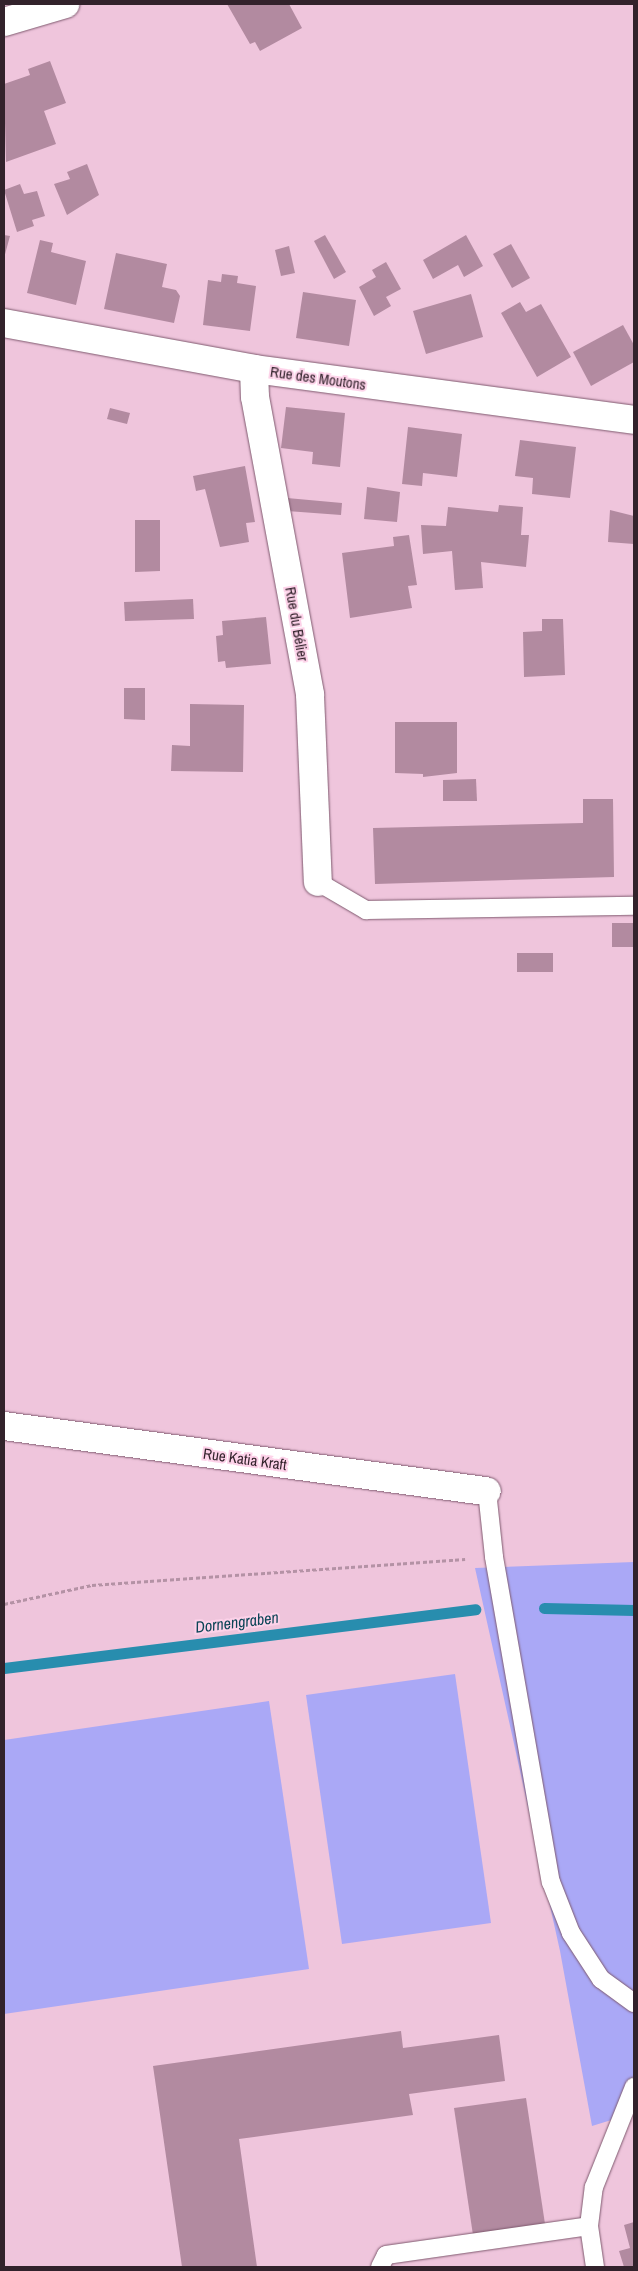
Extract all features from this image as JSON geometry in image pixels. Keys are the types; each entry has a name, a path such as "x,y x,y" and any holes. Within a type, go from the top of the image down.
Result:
{"street":[{"path":"4,22 65,4"},
{"name":"Rue des Moutons","path":"4,323 254,369 634,420"},
{"name":"Rue du Bélier","path":"254,369 255,397 310,695 318,882"},
{"name":"Rue Katia Kraft","path":"4,1426 487,1491"}],"lane":[{"path":"318,882 366,910 634,906"},
{"path":"487,1491 494,1557 551,1882 572,1933 601,1979 634,2003"},
{"path":"595,2267 589,2226 594,2187 634,2087"},
{"path":"380,2267 386,2255 589,2226"}],"path":[{"path":"4,1604 92,1585 494,1557"}],"shaded area":[{"path":"634,1562 634,2113 592,2126 560,1951 475,1568"},
{"path":"455,1674 491,1923 342,1944 306,1695"},
{"path":"269,1701 309,1969 4,2014 4,1740"}],"building":[{"path":"227,4 289,4 302,28 260,51 255,42 250,44"},
{"path":"50,61 66,103 44,111 56,144 6,162 4,84 30,75 28,69"},
{"path":"87,164 99,195 67,215 54,184 70,179 67,172"},
{"path":"20,184 24,194 37,191 45,216 32,220 34,226 17,232 4,190"},
{"path":"4,235 10,236 4,258"},
{"path":"325,235 346,272 334,279 314,241"},
{"path":"466,235 483,266 464,277 458,265 433,279 423,260"},
{"path":"40,240 53,243 51,252 86,261 76,305 27,293"},
{"path":"511,244 530,278 512,288 493,254"},
{"path":"289,246 295,273 281,276 275,250"},
{"path":"116,253 167,264 162,287 176,290 180,296 174,323 104,309"},
{"path":"386,262 401,289 386,297 391,306 374,316 359,287 376,277 372,270"},
{"path":"222,274 238,276 237,283 256,286 250,331 203,325 208,280 221,282"},
{"path":"303,292 356,300 349,346 296,338"},
{"path":"471,294 483,337 426,354 413,311"},
{"path":"520,302 526,312 541,304 571,357 537,377 501,313"},
{"path":"623,325 634,345 634,362 591,386 573,352"},
{"path":"286,407 345,413 340,467 312,464 313,452 281,448"},
{"path":"110,408 130,413 127,424 107,419"},
{"path":"408,427 462,434 457,477 423,473 422,486 402,484"},
{"path":"520,440 576,447 570,498 532,494 533,478 515,476"},
{"path":"245,466 255,522 246,523 249,542 220,547 205,489 196,491 193,476"},
{"path":"367,487 400,492 397,522 364,519"},
{"path":"287,498 342,503 341,515 287,511"},
{"path":"499,505 523,507 521,535 529,535 526,567 481,562 483,588 455,590 452,551 423,554 421,525 446,526 448,507 498,512"},
{"path":"610,510 634,516 634,544 608,542"},
{"path":"135,520 160,520 160,571 135,572"},
{"path":"409,535 417,585 408,586 412,608 350,618 342,553 394,546 393,537"},
{"path":"193,599 194,619 125,621 124,602"},
{"path":"266,617 271,664 226,668 225,661 218,662 216,636 223,635 222,621"},
{"path":"542,619 563,619 565,675 524,677 523,632 542,631"},
{"path":"124,688 145,688 145,720 124,719"},
{"path":"190,704 244,705 243,772 171,771 172,745 190,746"},
{"path":"395,722 457,722 457,773 423,777 423,774 395,773"},
{"path":"476,779 477,801 443,801 443,780"},
{"path":"583,799 613,799 614,877 375,884 373,828 583,823"},
{"path":"612,923 634,923 634,947 612,947"},
{"path":"517,953 553,953 553,972 517,972"},
{"path":"401,2031 403,2048 499,2035 505,2081 409,2094 413,2115 239,2139 257,2267 182,2267 153,2066"},
{"path":"526,2098 545,2224 473,2235 454,2108"},
{"path":"634,2222 634,2267 624,2267 619,2251 630,2248 624,2225"}],"waterway":[{"path":"544,1608 634,1610"},
{"name":"Dornengraben","path":"4,1668 475,1609"}]}
